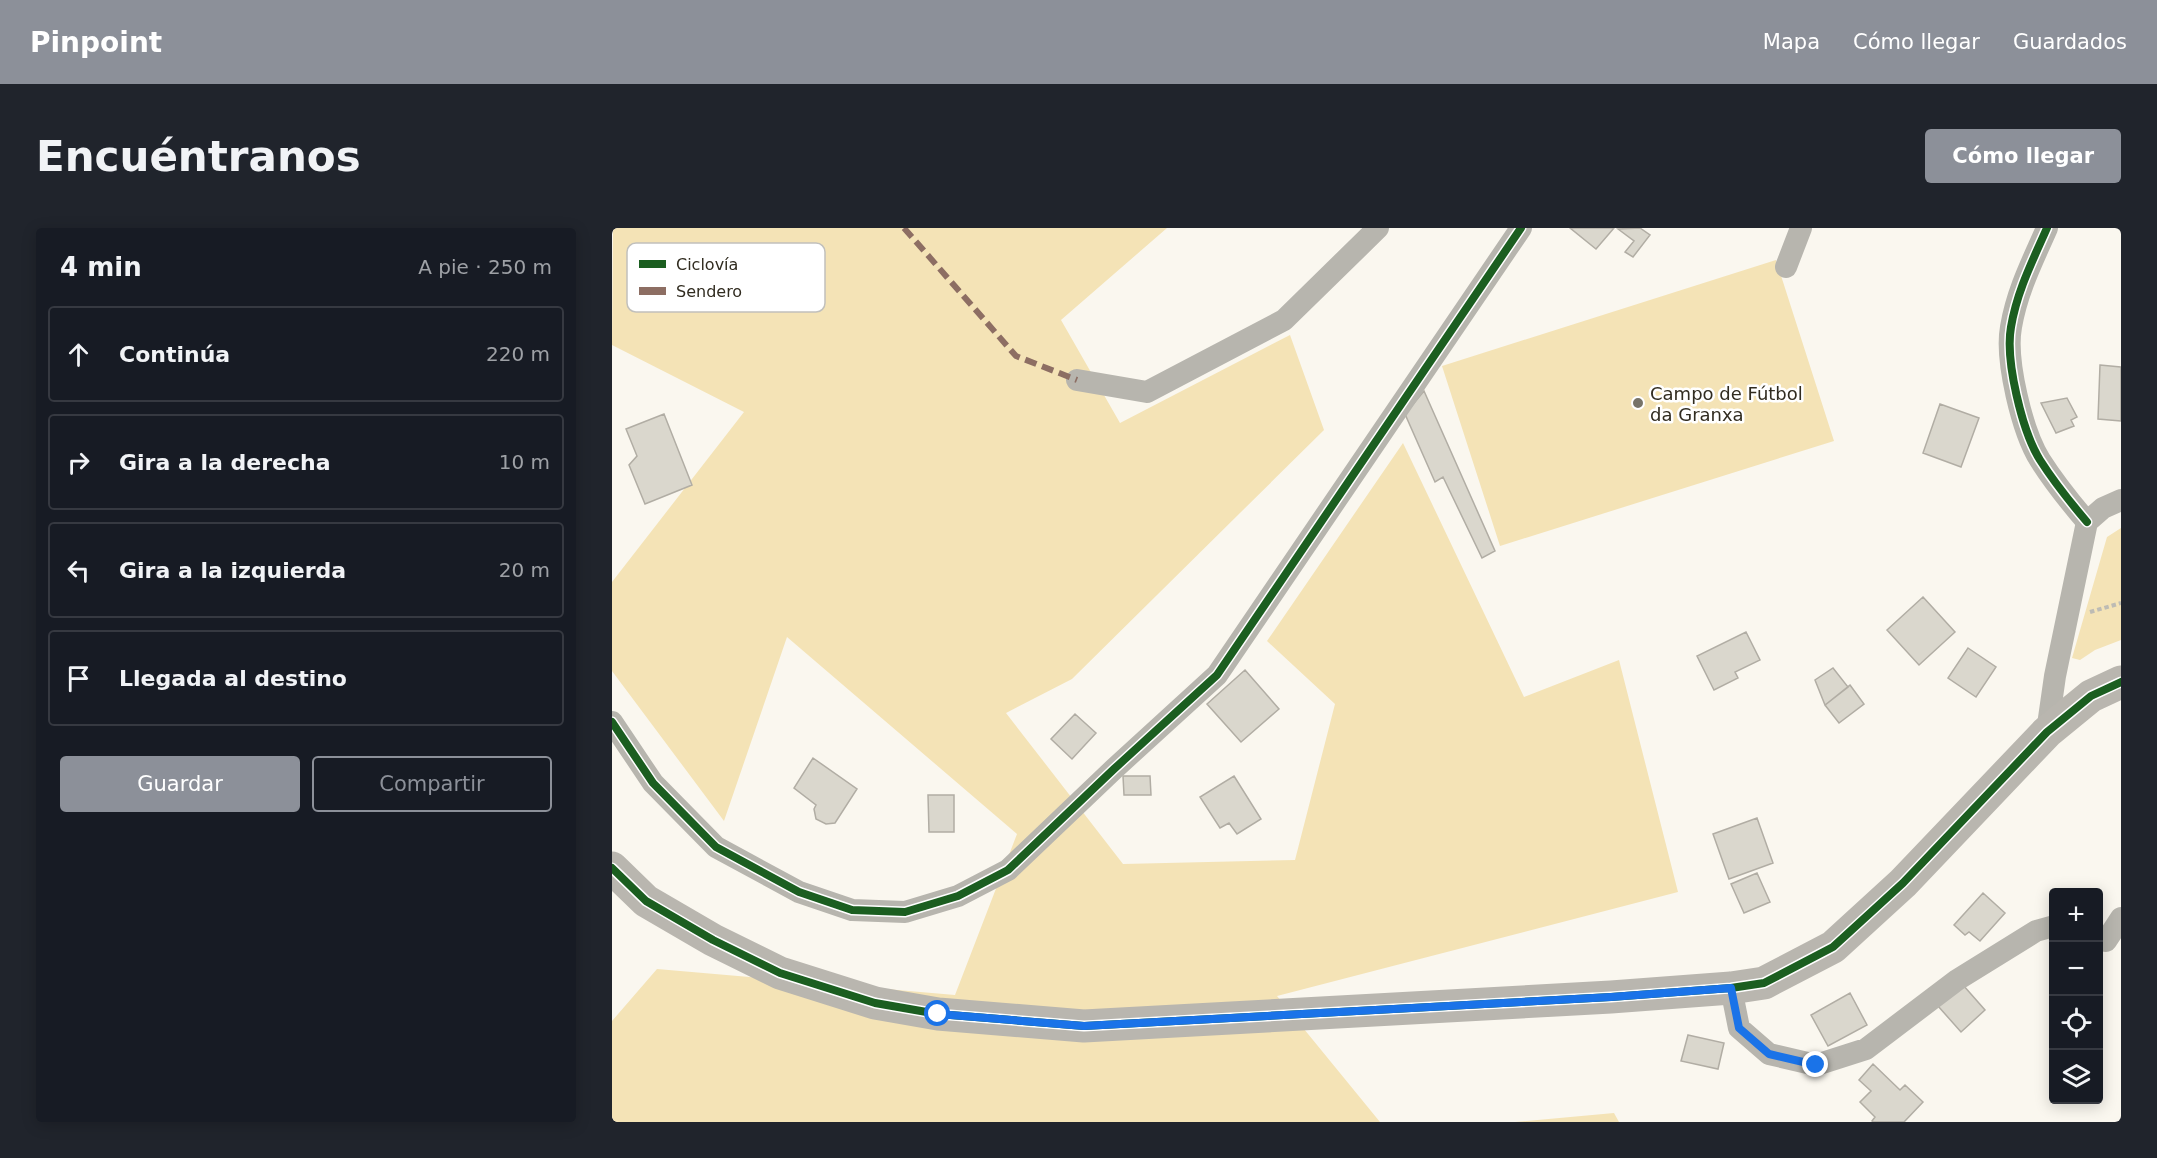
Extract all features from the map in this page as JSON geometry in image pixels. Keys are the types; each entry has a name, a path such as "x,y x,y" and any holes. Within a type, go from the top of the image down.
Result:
{"main road":[{"path":"612,868 646,901 713,940 780,973 874,1003 938,1014 1084,1026 1611,997 1731,988 1764,983 1833,947 1903,883 2047,732 2091,696 2121,682"}],"street":[{"path":"1077,380 1147,392 1284,320 1378,228"},
{"path":"612,722 653,783 716,847 799,892 852,910 905,912 958,896 1008,870 1217,675 1521,228"},
{"path":"1786,267 1801,228"},
{"path":"2047,228 2023,281 2015,308 2010,330 2012,367 2020,411 2039,458 2087,522"},
{"path":"2047,732 2055,676 2087,522 2103,508 2121,500"},
{"path":"2103,940 2106,941 2121,918"},
{"path":"1731,988 1739,1028 1769,1054 1816,1065 1866,1049 1957,980 2036,931 2049,927"}],"shaded area":[{"path":"613,228 1167,228 1061,320 1120,423 1290,335 1324,430 1072,679 1006,713 1123,864 1295,860 1335,704 1267,641 1403,443 1524,697 1619,660 1678,892 1277,996 1380,1122 612,1122 612,1021 657,969 955,995 1017,834 787,637 724,821 612,671 612,582 744,412 612,345"},
{"name":"Campo de Fútbol da Granxa","path":"1776,260 1834,441 1500,546 1442,366"},
{"path":"2121,528 2121,640 2095,650 2080,660 2072,658 2107,537"},
{"path":"1614,1113 1619,1122 1515,1122"}],"building":[{"path":"1570,228 1614,228 1596,249"},
{"path":"1640,228 1650,235 1633,257 1625,252 1634,241 1618,229"},
{"path":"2100,365 2121,367 2121,421 2098,419"},
{"path":"1424,391 1495,551 1482,558 1443,477 1435,482 1405,414"},
{"path":"2067,398 2077,417 2071,420 2074,426 2056,433 2041,403"},
{"path":"1940,404 1979,418 1961,467 1923,453"},
{"path":"664,414 692,485 645,504 629,465 637,456 626,429"},
{"path":"1923,597 1955,632 1919,665 1887,630"},
{"path":"1746,632 1760,660 1735,672 1738,678 1714,690 1697,656"},
{"path":"1968,648 1996,667 1976,697 1948,678"},
{"path":"1833,668 1848,687 1825,705 1815,680"},
{"path":"1245,670 1279,709 1241,742 1207,704"},
{"path":"1850,685 1864,704 1839,723 1825,705"},
{"path":"1075,714 1096,733 1072,759 1051,739"},
{"path":"813,758 857,789 835,823 826,824 816,819 814,809 816,805 794,788"},
{"path":"1123,776 1150,776 1151,795 1124,795"},
{"path":"1234,776 1261,819 1237,834 1229,823 1220,828 1200,797"},
{"path":"928,795 954,795 954,832 929,832"},
{"path":"1757,818 1773,863 1729,879 1713,834"},
{"path":"1757,873 1770,902 1744,913 1731,884"},
{"path":"1983,893 2005,913 1980,941 1969,932 1965,935 1954,925"},
{"path":"1963,985 1985,1010 1961,1032 1938,1006"},
{"path":"1850,993 1867,1025 1828,1046 1811,1015"},
{"path":"1688,1035 1724,1043 1718,1069 1681,1061"},
{"path":"1873,1064 1900,1090 1905,1085 1923,1102 1904,1122 1873,1122 1875,1117 1860,1102 1871,1091 1859,1080"}],"marked path":[{"path":"904,228 1016,356 1077,380"}],"cycle path":[{"path":"612,722 653,783 716,847 799,892 852,910 905,912 958,896 1008,870 1217,675 1521,228"},
{"path":"2047,228 2017,301 2011,327 2010,358 2016,395 2033,447 2051,476 2087,522"},
{"path":"612,868 646,901 713,940 780,973 875,1003 938,1014 1084,1026 1611,997 1731,988 1764,983 1833,947 1903,883 2047,732 2091,696 2121,682"}],"place":[{"name":"Campo de Fútbol da Granxa","path":"1638,403"}],"route":[{"path":"938,1014 1084,1026 1611,997 1731,988 1739,1028 1769,1054 1816,1065"}]}
